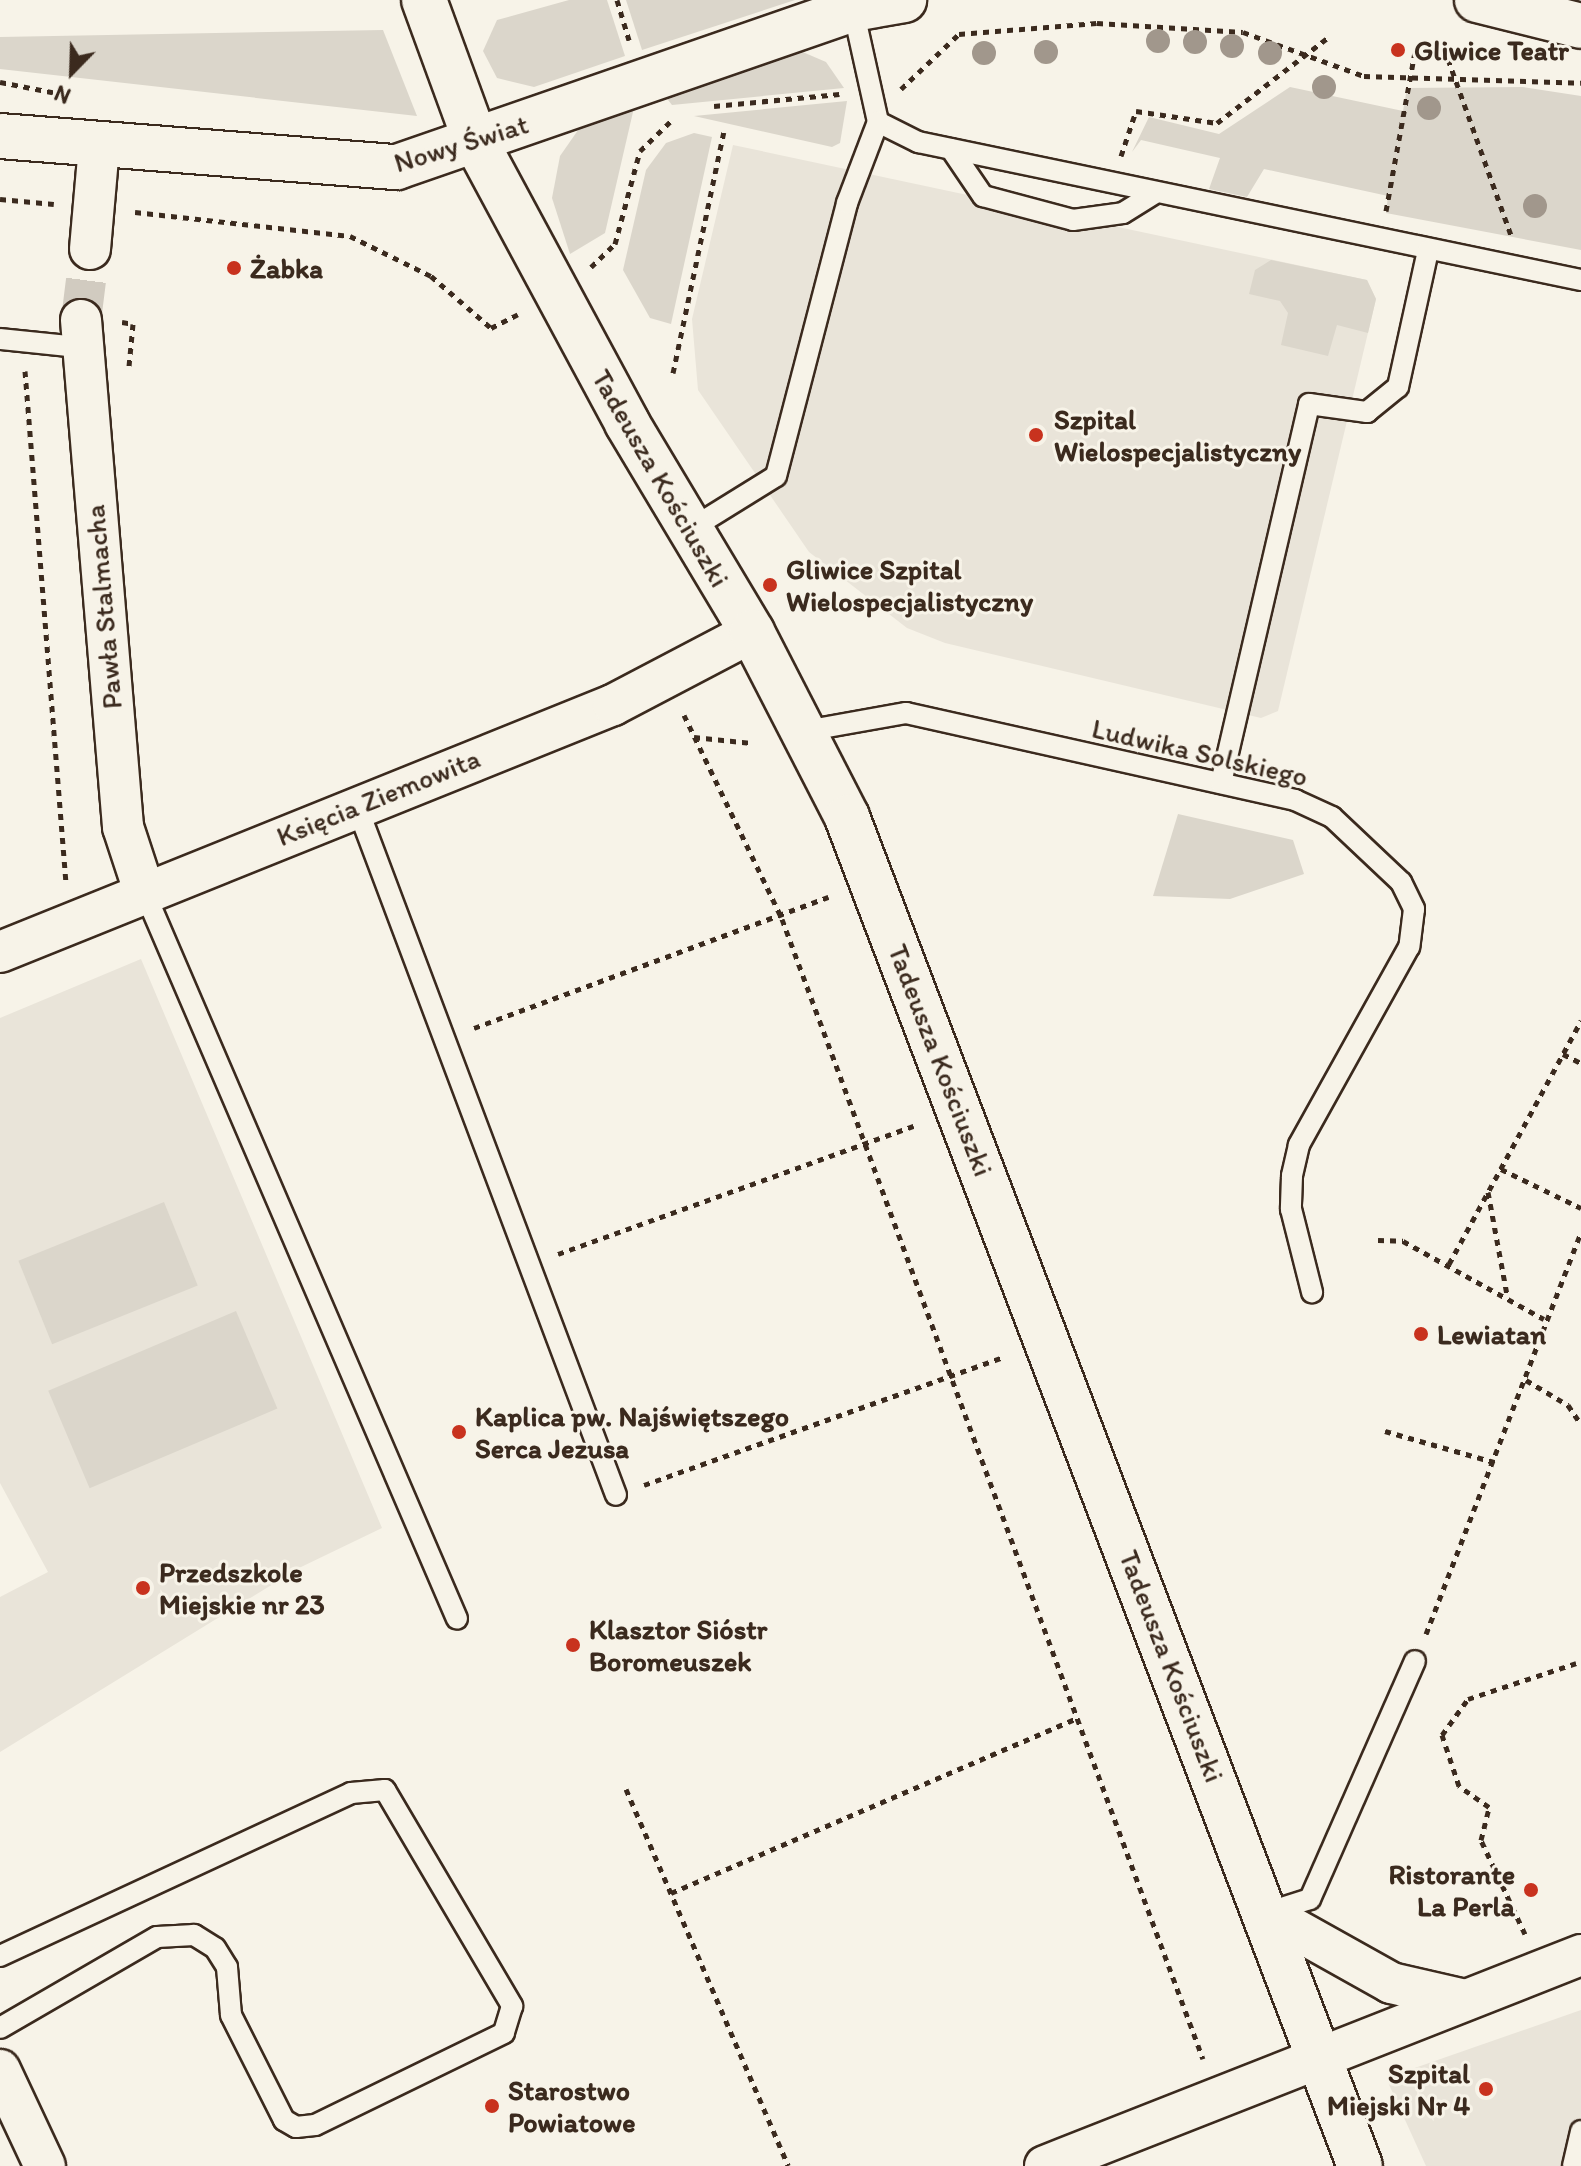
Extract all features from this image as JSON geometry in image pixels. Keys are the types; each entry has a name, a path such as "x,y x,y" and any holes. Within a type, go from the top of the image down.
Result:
{"street":[{"name":"Tadeusza Kościuszki","path":"424,0 476,142 689,530 752,632 847,817 1360,2166"},
{"name":"Nowy Świat","path":"0,136 397,167 853,9 904,0"},
{"path":"1477,0 1581,26"},
{"path":"90,249 99,146"},
{"name":"Pawła Stalmacha","path":"80,334 123,827 144,891"},
{"name":"Księcia Ziemowita","path":"0,952 356,804 613,705 752,632"},
{"path":"1266,1913 1391,1983 1465,2000"},
{"path":"1045,2166 1320,2055 1581,1955"},
{"path":"0,2070 45,2166"}],"lane":[{"path":"689,530 776,476 847,203 878,122 869,93 853,9"},
{"path":"878,122 951,149 1154,194 1581,280"},
{"path":"951,149 983,196 1073,220 1123,213 1154,194"},
{"path":"1221,783 1309,404 1367,412 1398,387 1428,250"},
{"path":"0,339 23,341 80,334"},
{"name":"Ludwika Solskiego","path":"805,731 906,713 1295,800 1332,817 1401,882 1414,909 1409,947 1299,1145 1291,1209 1312,1292"},
{"path":"356,804 616,1495"},
{"path":"144,891 457,1619"},
{"path":"1266,1913 1310,1899 1415,1661"},
{"path":"0,1956 351,1793 385,1790 512,2006 504,2033 315,2125 296,2127 284,2120 231,2015 227,1967 215,1948 194,1935 157,1937 0,2028"},
{"path":"1573,2166 1581,2131"}],"path":[{"path":"617,0 632,49"},
{"path":"709,106 869,93 913,85 959,34 1004,26 1191,26 1243,32 1311,53 1364,76 1409,81 1452,78 1581,83"},
{"path":"1112,185 1136,111 1217,123 1330,36"},
{"path":"1399,215 1386,213 1415,52"},
{"path":"1448,59 1452,78 1512,237"},
{"path":"603,258 621,229 633,166 667,123 681,117"},
{"path":"673,373 724,132"},
{"path":"0,199 350,236 431,276 484,324 498,327"},
{"path":"1500,235 1526,239"},
{"path":"23,341 66,884"},
{"path":"682,711 782,919 1203,2060"},
{"path":"694,737 752,743"},
{"path":"444,1039 782,919 829,897"},
{"path":"1449,1264 1581,1021"},
{"path":"1563,1054 1581,1063"},
{"path":"529,1264 914,1126"},
{"path":"1501,1169 1581,1208"},
{"path":"1488,1192 1507,1296"},
{"path":"1415,1661 1497,1463 1544,1319 1581,1233"},
{"path":"1378,1240 1403,1241 1544,1319"},
{"path":"616,1495 1001,1358"},
{"path":"1526,1380 1568,1405 1581,1424"},
{"path":"1385,1431 1497,1463"},
{"path":"1525,1935 1481,1840 1489,1807 1459,1786 1442,1735 1468,1699 1576,1663"},
{"path":"671,1893 1077,1718"},
{"path":"626,1789 788,2166"}],"shaded area":[{"path":"569,0 607,0 625,56 534,87 497,78 483,51 497,20"},
{"path":"626,0 795,0 642,50"},
{"path":"383,30 417,116 0,69 0,37"},
{"path":"798,50 826,62 844,88 672,105 661,91"},
{"path":"1290,87 1403,111 1407,88 1523,87 1581,96 1581,250 1386,213 1388,196 1264,169 1247,197 1209,189 1220,158 1141,140 1132,152 1149,117 1219,134"},
{"path":"636,99 605,233 570,254 552,198 560,156 583,123"},
{"path":"847,101 840,143 832,147 694,116"},
{"path":"694,133 712,137 671,324 650,318 623,270 646,170 666,143"},
{"name":"Szpital Wielospecjalistyczny","path":"733,145 1367,280 1376,299 1278,711 1261,718 945,643 907,628 809,552 698,390 692,319"},
{"path":"1271,260 1367,280 1376,299 1368,333 1337,325 1328,356 1281,345 1288,313 1280,301 1249,294 1255,270"},
{"path":"1178,814 1293,840 1304,874 1230,899 1153,896"},
{"path":"141,959 382,1528 299,1568 0,1752 0,1597 48,1572 0,1483 0,1018"},
{"path":"164,1202 198,1285 52,1344 18,1261"},
{"path":"236,1311 277,1409 90,1488 48,1391"},
{"name":"Szpital Miejski Nr 4","path":"1581,2010 1581,2166 1426,2166 1386,2078"}],"tunnel":[{"path":"81,320 90,249"}],"place":[{"name":"Gliwice Teatr","path":"1398,50"},
{"name":"Żabka","path":"234,268"},
{"name":"Szpital Wielospecjalistyczny","path":"1036,435"},
{"name":"Gliwice Szpital Wielospecjalistyczny","path":"770,585"},
{"name":"Lewiatan","path":"1421,1334"},
{"name":"Kaplica pw. Najświętszego Serca Jezusa","path":"459,1432"},
{"name":"Przedszkole Miejskie nr 23","path":"143,1588"},
{"name":"Klasztor Sióstr Boromeuszek","path":"573,1645"},
{"name":"Ristorante La Perla","path":"1531,1890"},
{"name":"Szpital Miejski Nr 4","path":"1486,2089"},
{"name":"Starostwo Powiatowe","path":"492,2106"}]}
